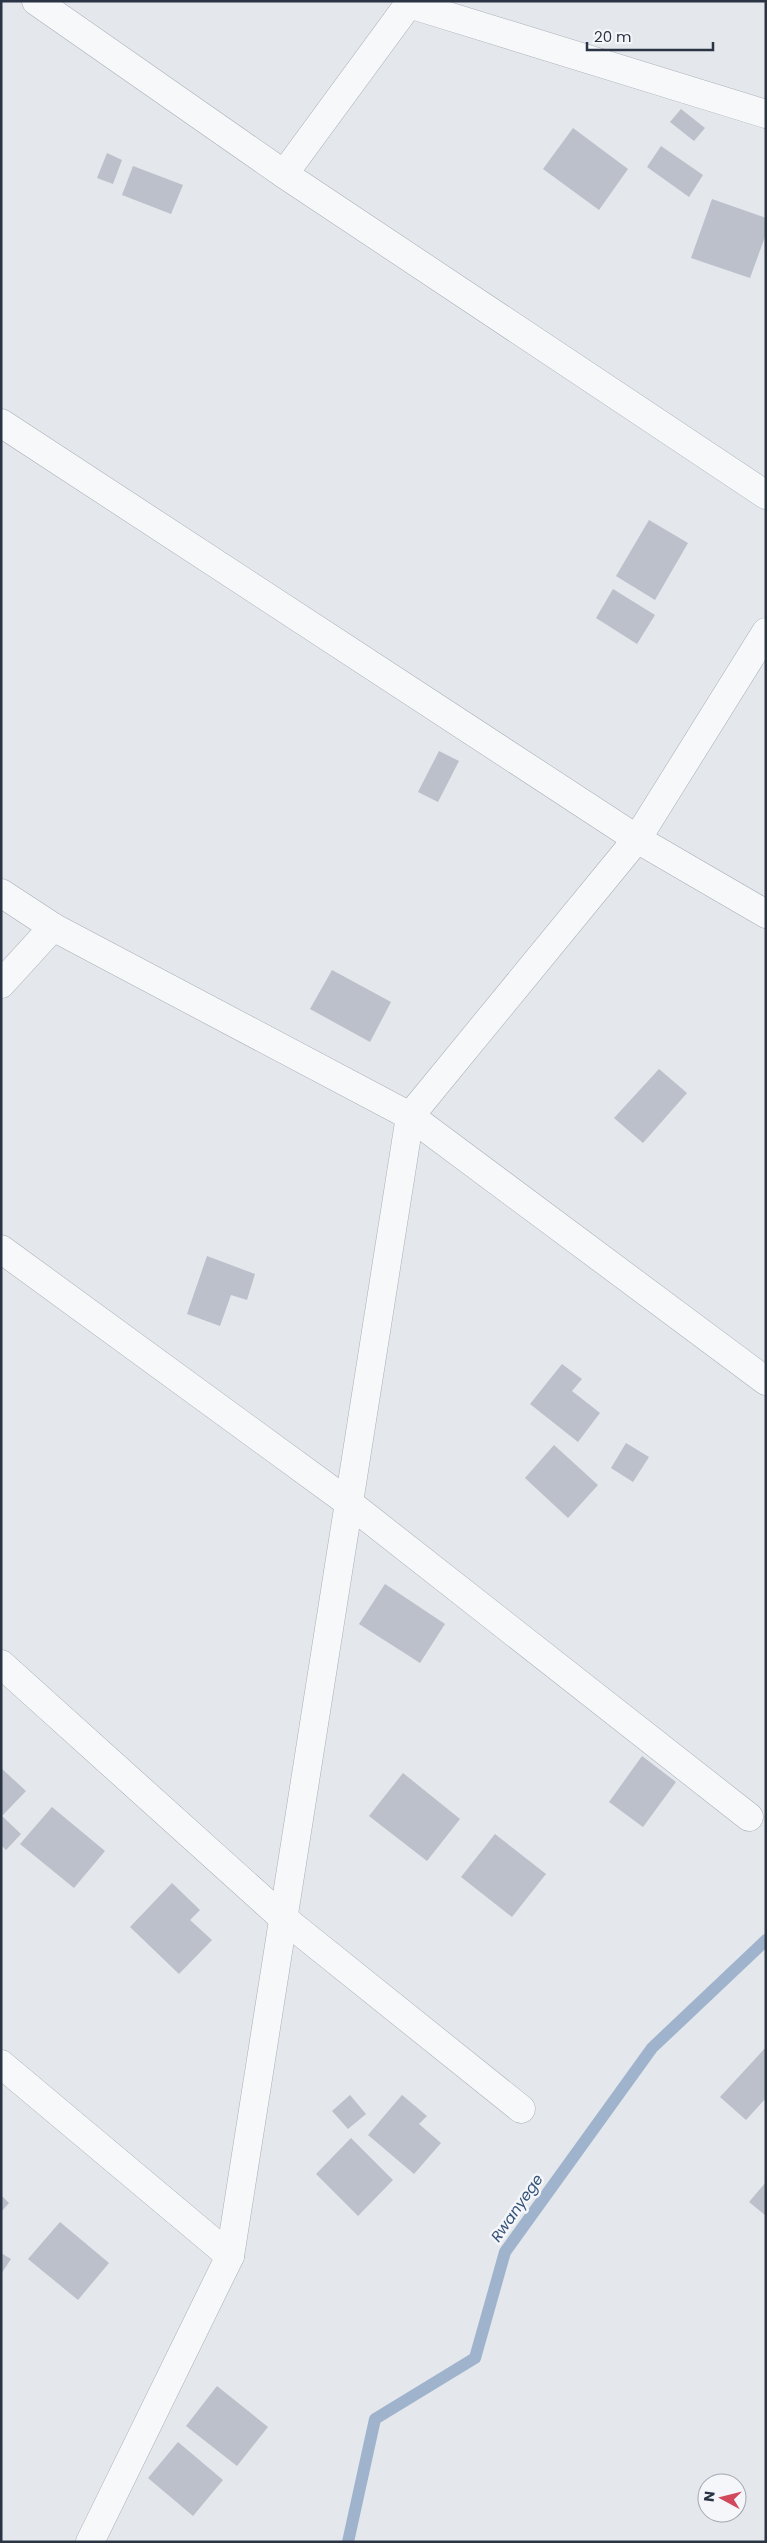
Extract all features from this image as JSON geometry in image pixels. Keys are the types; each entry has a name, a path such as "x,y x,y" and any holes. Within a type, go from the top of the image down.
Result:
{"street":[{"path":"36,1 284,174 766,495"},
{"path":"284,174 410,3 766,114"},
{"path":"1,423 637,840 766,914"},
{"path":"90,2542 230,2256 410,1116 637,840 766,632"},
{"path":"1,893 53,927 410,1116 766,1381"},
{"path":"1,984 53,927"},
{"path":"1,1249 349,1503 749,1817"},
{"path":"1,1664 283,1918 521,2109"},
{"path":"1,2064 230,2256"}],"building":[{"path":"681,109 705,128 694,141 670,122"},
{"path":"573,128 628,169 599,210 543,169"},
{"path":"661,146 703,175 689,197 647,167"},
{"path":"107,153 122,160 113,184 97,178"},
{"path":"133,166 183,185 171,214 122,195"},
{"path":"712,199 766,218 766,234 750,278 691,258"},
{"path":"649,520 688,543 655,600 616,576"},
{"path":"613,589 655,615 637,644 596,618"},
{"path":"439,751 459,761 438,802 418,792"},
{"path":"332,970 391,1002 370,1042 310,1009"},
{"path":"659,1069 687,1093 643,1143 614,1118"},
{"path":"207,1256 255,1274 247,1300 231,1295 220,1326 187,1314"},
{"path":"562,1364 582,1379 572,1391 600,1413 578,1442 530,1404"},
{"path":"626,1443 649,1457 633,1482 611,1468"},
{"path":"554,1445 598,1485 568,1518 525,1478"},
{"path":"385,1584 445,1624 420,1663 359,1624"},
{"path":"642,1756 676,1782 643,1827 609,1802"},
{"path":"1,1768 26,1791 2,1816 21,1834 6,1850 1,1845"},
{"path":"403,1773 460,1819 427,1861 369,1816"},
{"path":"52,1807 105,1851 74,1888 20,1844"},
{"path":"495,1834 546,1874 512,1917 461,1877"},
{"path":"172,1883 200,1910 190,1920 212,1940 179,1974 130,1927"},
{"path":"766,2047 766,2098 746,2120 720,2097"},
{"path":"350,2095 366,2114 348,2129 332,2111"},
{"path":"402,2095 427,2116 419,2124 441,2143 414,2174 368,2135"},
{"path":"351,2138 393,2180 358,2216 316,2174"},
{"path":"766,2182 766,2216 749,2202"},
{"path":"1,2195 9,2203 1,2212"},
{"path":"60,2222 109,2263 78,2300 28,2259"},
{"path":"1,2253 11,2259 1,2274"},
{"path":"217,2386 268,2427 237,2466 186,2426"},
{"path":"178,2442 223,2480 193,2516 148,2478"}],"waterway":[{"name":"Rwanyege","path":"348,2542 375,2419 475,2358 505,2252 652,2048 766,1940"}]}
